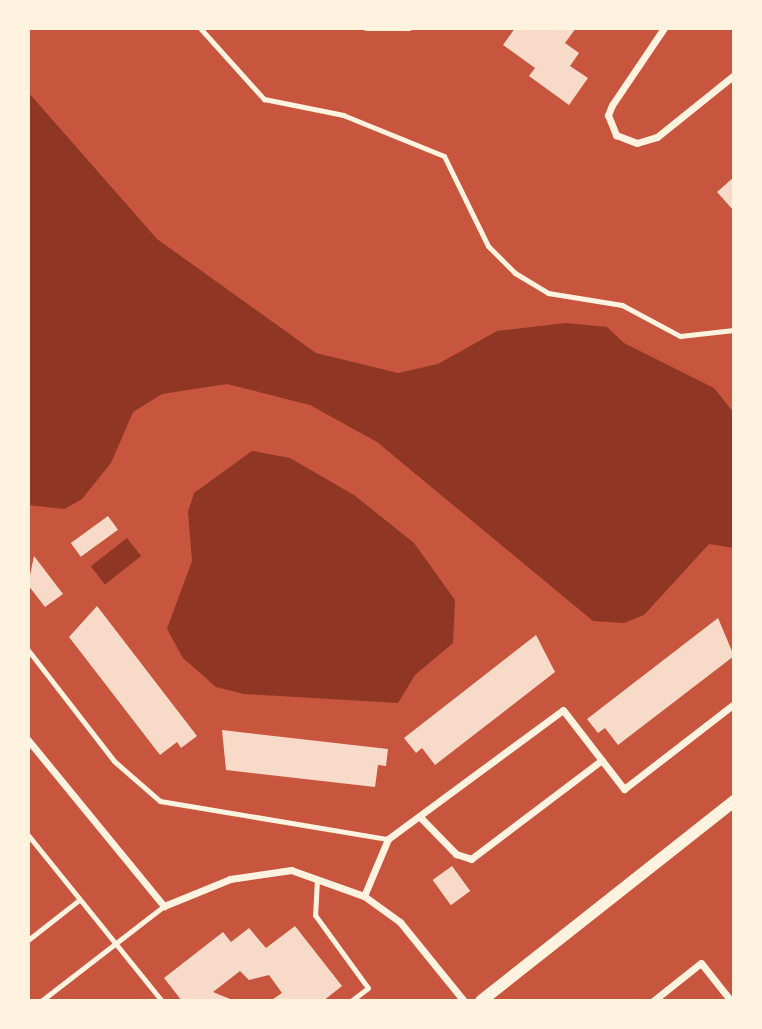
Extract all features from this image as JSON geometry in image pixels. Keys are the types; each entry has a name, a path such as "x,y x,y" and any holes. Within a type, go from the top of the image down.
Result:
{"street":[{"path":"664,28 612,105 608,116 616,135 637,143 657,137 734,75"},
{"path":"364,896 388,839 563,710 624,789 734,704"},
{"path":"28,740 164,906 230,879 291,870 364,896 400,922 464,1001"},
{"path":"420,817 456,854 471,859 602,760"},
{"path":"481,1001 734,801"},
{"path":"653,1001 701,964 731,1001"}],"lane":[{"path":"200,28 264,99 343,115 444,156 488,246 515,273 548,293 622,305 680,336 734,330"},
{"path":"366,28 409,28"},
{"path":"28,650 114,761 160,801 388,839"},
{"path":"28,835 162,1001"},
{"path":"317,879 315,915 368,988 351,1001"},
{"path":"28,940 79,900"},
{"path":"41,1001 118,945 164,906"}],"shaded area":[{"path":"28,92 157,239 316,353 398,373 438,364 497,331 566,323 607,327 624,343 714,388 734,413 734,548 709,544 644,615 624,623 593,621 377,442 310,405 227,384 162,394 133,412 111,463 82,499 64,509 28,505"},
{"path":"252,451 290,458 354,495 414,543 455,600 453,643 415,675 398,703 244,694 216,687 183,658 167,629 192,561 188,512 194,493"},
{"path":"127,538 141,556 105,584 91,566"}],"building":[{"path":"515,28 576,28 565,43 579,53 570,66 588,78 569,105 529,76 535,68 503,45"},
{"path":"734,177 734,211 717,192"},
{"path":"108,516 118,530 81,557 71,543"},
{"path":"34,556 63,594 45,607 28,585"},
{"path":"97,606 197,736 181,748 177,742 160,755 69,637"},
{"path":"718,618 734,656 618,745 605,728 598,733 587,719"},
{"path":"536,635 555,672 435,765 422,748 416,753 404,738"},
{"path":"222,730 388,749 386,766 378,765 375,787 226,770"},
{"path":"452,866 470,891 451,905 433,880"},
{"path":"295,926 342,986 323,1001 270,1001 282,993 269,975 249,980 240,971 213,992 235,1001 182,1001 164,978 223,932 231,942 249,928 266,948"}]}
